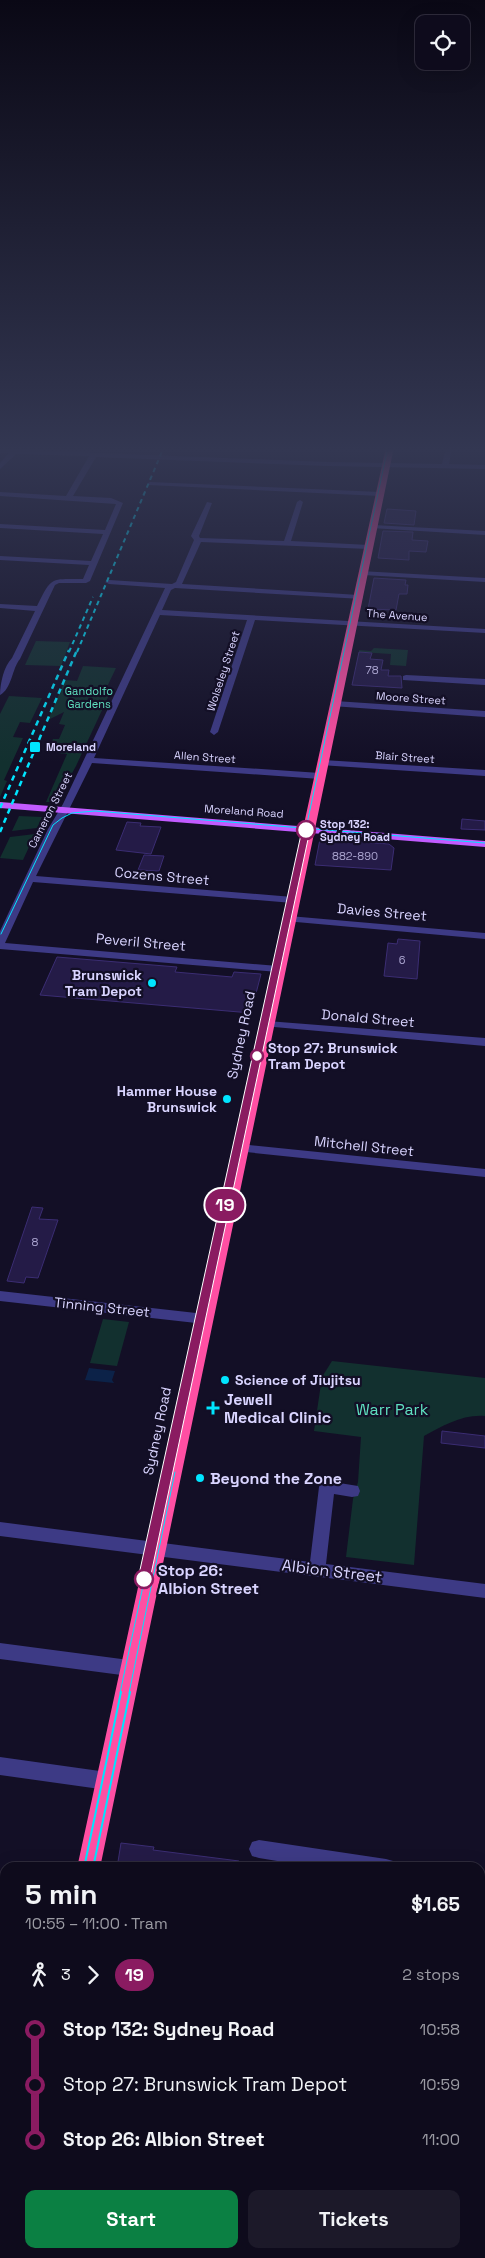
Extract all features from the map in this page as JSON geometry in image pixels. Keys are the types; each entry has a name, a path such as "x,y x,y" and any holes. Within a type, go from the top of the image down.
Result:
{"highway":[{"name":"Sydney Road","path":"89,1862 368,552"}],"main road":[{"name":"Moreland Road","path":"0,805 485,844"}],"street":[{"path":"0,692 10,672 11,664 16,658 54,583 85,582 99,552"},
{"name":"Cameron Street","path":"0,944 54,827 66,810 168,589 179,583 193,552"},
{"path":"0,558 94,564"},
{"path":"363,573 485,580"},
{"path":"109,582 358,597"},
{"path":"0,606 41,609"},
{"name":"The Avenue","path":"157,612 485,631"},
{"name":"Wolseley Street","path":"214,732 252,617"},
{"path":"0,663 11,664"},
{"path":"406,678 485,682"},
{"name":"Moore Street","path":"335,704 485,714"},
{"name":"Allen Street","path":"88,760 320,776"},
{"name":"Blair Street","path":"323,763 485,774"},
{"name":"Cozens Street","path":"30,879 293,900"},
{"name":"Davies Street","path":"289,919 481,935"},
{"name":"Peveril Street","path":"0,944 278,969"},
{"name":"Donald Street","path":"267,1024 485,1043"},
{"name":"Mitchell Street","path":"240,1148 485,1173"},
{"name":"Tinning Street","path":"0,1296 204,1319"},
{"path":"317,1570 327,1487 352,1491"},
{"name":"Albion Street","path":"0,1529 485,1591"},
{"path":"0,1651 130,1668"},
{"path":"0,1766 107,1782"},
{"path":"259,1849 346,1862"}],"green space":[{"path":"36,641 70,642 61,666 25,665"},
{"path":"374,648 408,650 406,666 390,665 391,654 359,652 359,650 371,651"},
{"name":"Gandolfo Gardens","path":"83,666 116,668 106,689 110,693 76,766 56,802 46,802 67,754 47,752 53,739 59,739 65,725 59,724 64,712 48,720 65,680 77,681"},
{"name":"Gandolfo Gardens","path":"9,696 42,698 30,723 20,722 13,737 23,738 4,780 7,781 0,797 0,714"},
{"path":"19,816 42,817 37,828 12,831"},
{"path":"35,834 23,860 0,858 10,837"},
{"path":"103,1319 129,1322 117,1366 90,1363"},
{"name":"Warr Park","path":"332,1361 485,1378 485,1416 461,1419 424,1436 414,1565 346,1557 353,1499 358,1482 361,1437 314,1431 322,1377"}],"water":[{"path":"89,1368 115,1371 112,1380 114,1383 85,1380"}],"building":[{"path":"379,552 409,552 409,560 378,558"},
{"path":"374,578 406,580 405,585 408,585 407,594 399,594 396,610 368,609"},
{"path":"359,652 372,653 370,659 383,660 381,670 389,670 388,676 401,676 402,688 352,685"},
{"path":"462,819 485,821 485,830 461,829"},
{"path":"127,822 141,823 140,826 161,827 151,854 116,850"},
{"path":"320,839 389,844 394,848 391,870 315,865"},
{"path":"144,855 164,856 159,871 138,870"},
{"path":"398,939 420,941 417,979 384,976 388,943 397,944"},
{"name":"Brunswick Tram Depot","path":"57,957 177,967 175,972 232,977 234,972 261,974 251,1013 40,995"},
{"path":"32,1207 43,1208 39,1219 58,1220 38,1278 26,1277 24,1283 7,1281"},
{"path":"442,1431 485,1436 485,1448 441,1443"},
{"path":"121,1843 154,1847 153,1850 239,1861 239,1862 118,1862"}],"tram line":[{"path":"306,828 365,552"},
{"path":"1,934 53,825 72,813 95,811 306,828"},
{"path":"120,1693 306,828"},
{"path":"306,828 485,843"},
{"name":"19","path":"144,1579 306,830"},
{"path":"129,1693 175,1472"},
{"path":"85,1862 121,1692"},
{"path":"94,1862 130,1692"}],"railway":[{"path":"77,652 119,552"},
{"path":"69,652 93,597"},
{"path":"0,808 69,650"},
{"path":"0,832 77,650"}],"place":[{"name":"Moreland","path":"35,747"},
{"name":"Stop 132: Sydney Road","path":"306,830"},
{"name":"Brunswick Tram Depot","path":"152,983"},
{"name":"Stop 27: Brunswick Tram Depot","path":"257,1056"},
{"name":"Hammer House Brunswick","path":"227,1099"},
{"name":"Science of Jiujitsu","path":"225,1380"},
{"name":"Jewell Medical Clinic","path":"213,1408"},
{"name":"Beyond the Zone","path":"200,1478"},
{"name":"Stop 26: Albion Street","path":"144,1579"}]}
